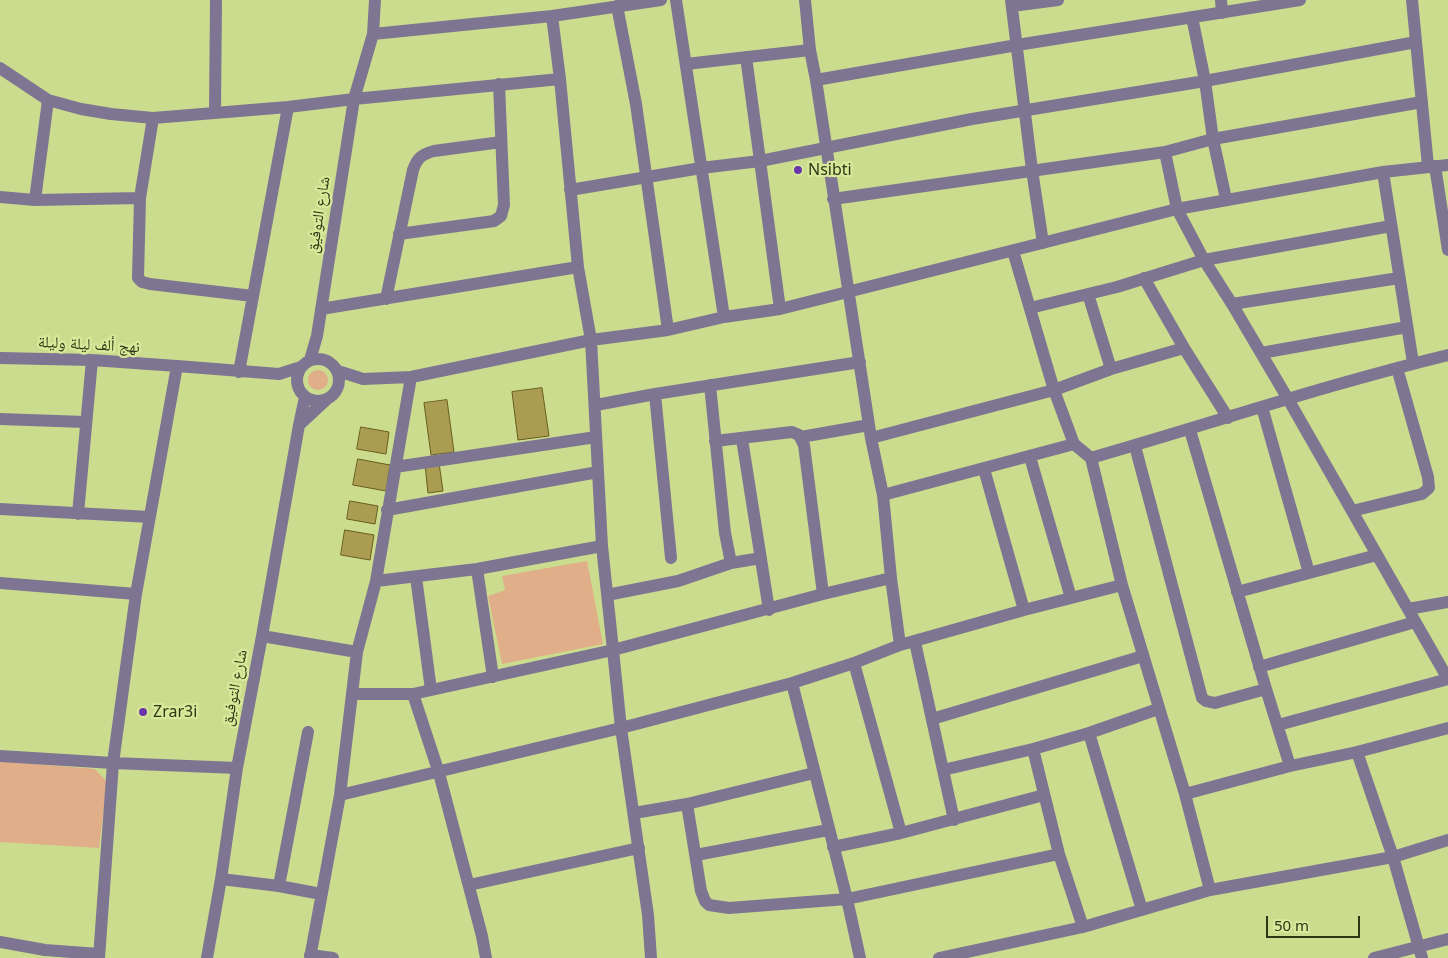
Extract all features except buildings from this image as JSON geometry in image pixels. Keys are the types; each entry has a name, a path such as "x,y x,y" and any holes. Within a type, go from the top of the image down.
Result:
{"street":[{"path":"215,112 216,0"},
{"name":"شارع التوفيق","path":"305,363 317,336 354,98 373,34 376,0"},
{"path":"373,34 552,16 661,0"},
{"path":"676,0 724,317"},
{"path":"805,0 810,50 833,199 870,432 883,494 900,645"},
{"path":"1043,243 1024,110 1012,3 1058,0"},
{"path":"816,80 1192,17 1222,6 1300,0"},
{"path":"1412,0 1422,102 1431,166 1448,250"},
{"path":"617,6 636,104 668,330"},
{"path":"552,16 578,267 591,340 596,405 602,546 612,650 621,728 648,915 651,958"},
{"path":"1192,17 1205,81 1213,139 1226,199"},
{"path":"570,190 701,168 760,161 1024,110 1205,81 1416,42"},
{"path":"686,64 810,50"},
{"path":"746,57 780,309"},
{"path":"0,68 48,100 81,109 110,114 153,118 288,107 354,98 560,79"},
{"path":"398,234 494,221 501,216 504,205 499,84"},
{"path":"35,200 48,100"},
{"path":"833,199 1165,152 1213,139 1422,102"},
{"path":"239,372 288,107"},
{"path":"153,118 140,198 138,278 140,281 150,284 253,296"},
{"path":"386,299 398,234 413,170 421,156 434,151 501,142"},
{"path":"1165,152 1177,209 1204,260 1288,399 1448,679 1278,725"},
{"path":"363,379 331,396 316,401 279,374 321,358 335,367 363,379 411,377 591,340 668,330 724,317 780,309 1177,209 1383,172 1448,165"},
{"path":"1383,172 1413,363"},
{"path":"0,197 35,200 140,198"},
{"path":"1030,308 1088,294 1204,260 1391,226"},
{"path":"1013,251 1054,390 1074,444 1091,458 1122,585 1185,794 1210,890"},
{"path":"321,309 578,267"},
{"path":"1144,278 1184,348 1228,418"},
{"path":"1232,304 1400,278"},
{"path":"1088,294 1111,369"},
{"path":"1261,353 1407,327"},
{"path":"298,425 331,396 340,382 335,367 317,336"},
{"path":"716,441 792,432 801,437 870,432 1054,390 1111,369 1184,348"},
{"path":"1091,458 1190,430 1288,399 1413,363 1448,355"},
{"name":"نهج ألف ليلة وليلة","path":"0,358 92,360 279,374"},
{"path":"78,514 92,360"},
{"path":"596,405 860,362"},
{"path":"302,392 297,377 305,363"},
{"path":"0,942 99,956 113,763 136,594 177,366"},
{"path":"1352,511 1422,494 1430,488 1397,368"},
{"path":"333,958 310,956 340,796 356,652 376,581 411,377"},
{"path":"710,385 725,533 731,563"},
{"name":"شارع التوفيق","path":"208,958 222,879 237,768 262,636 302,392"},
{"path":"655,394 670,558"},
{"path":"1262,407 1309,573"},
{"path":"0,419 85,422"},
{"path":"1190,430 1290,766"},
{"path":"395,467 596,436"},
{"path":"801,437 804,445 823,594"},
{"path":"742,439 768,610"},
{"path":"883,494 1074,444"},
{"path":"1135,446 1202,698 1206,702 1215,703 1266,689"},
{"path":"1030,457 1071,598"},
{"path":"984,469 1024,610"},
{"path":"387,510 598,472"},
{"path":"0,509 150,517"},
{"path":"376,581 477,569 602,546"},
{"path":"1237,592 1377,555"},
{"path":"607,595 678,581 731,563 760,558"},
{"path":"477,569 494,677"},
{"path":"416,576 431,690"},
{"path":"352,694 413,694 494,677 612,650 891,578"},
{"path":"0,583 136,594"},
{"path":"340,796 621,728 792,683 854,663 900,645 1122,585"},
{"path":"1408,609 1448,602"},
{"path":"1259,666 1415,622"},
{"path":"262,636 356,652"},
{"path":"914,642 954,820"},
{"path":"932,719 1143,656"},
{"path":"854,663 901,833"},
{"path":"792,683 847,899 860,958"},
{"path":"413,694 439,773 482,936 486,958"},
{"path":"943,770 1032,749 1088,733 1158,709"},
{"path":"1185,794 1290,766 1357,752 1448,728"},
{"path":"279,886 308,732"},
{"path":"1088,733 1142,910"},
{"path":"1032,749 1059,854 1083,927"},
{"path":"1357,752 1393,857 1420,952"},
{"path":"0,756 237,768"},
{"path":"634,813 687,804 814,773"},
{"path":"833,847 954,820 1044,795"},
{"path":"687,804 701,891 705,901 709,905 729,908 847,899 1059,854"},
{"path":"696,855 828,830"},
{"path":"939,958 1083,927 1210,890 1393,857 1448,840"},
{"path":"469,885 639,848"},
{"path":"222,879 279,886 321,894"},
{"path":"1374,958 1420,952 1448,939"}],"shaded area":[{"path":"314,370 322,370 328,376 328,384 322,390 314,390 308,384 308,376"},
{"path":"587,561 603,644 502,664 488,596 505,590 502,576"},
{"path":"0,761 95,769 107,782 99,848 0,842"}],"place":[{"name":"Nsibti","path":"798,170"},
{"name":"Zrar3i","path":"143,712"}]}
